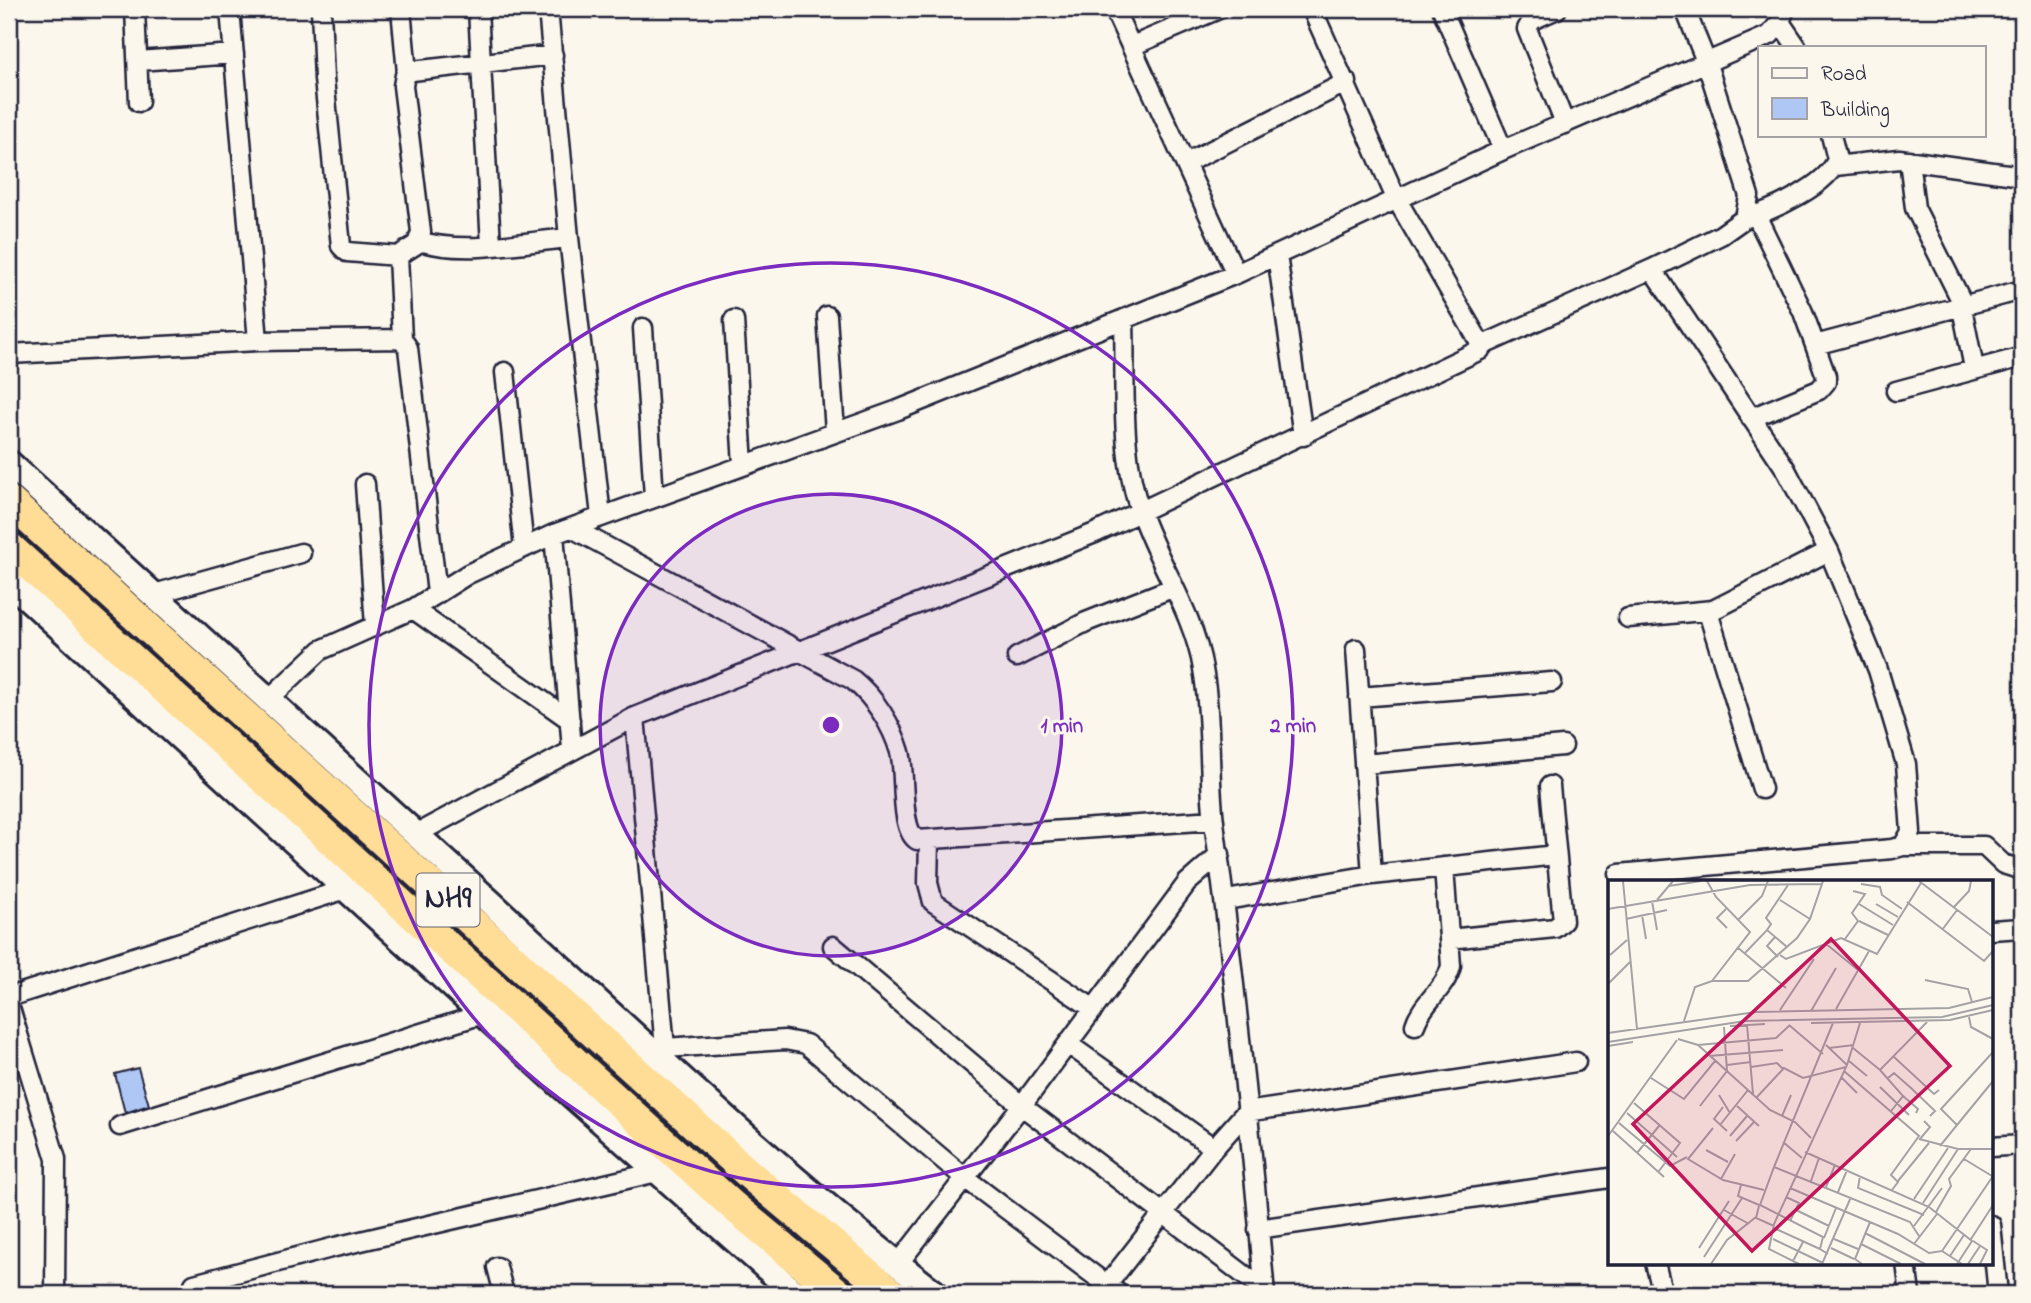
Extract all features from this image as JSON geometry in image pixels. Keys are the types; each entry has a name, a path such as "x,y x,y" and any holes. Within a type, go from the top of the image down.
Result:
{"highway":[{"name":"NH9","path":"9,501 750,1175 892,1294"},
{"name":"NH9","path":"9,547 733,1206 839,1294"}],"main road":[{"path":"9,463 270,698 416,834 898,1264 936,1294"},
{"path":"9,581 657,1172 796,1294"}],"street":[{"path":"135,9 139,102"},
{"path":"230,9 258,341"},
{"path":"321,9 324,79 342,249 347,252 398,256 419,241 421,232 404,86 407,73 401,9"},
{"path":"478,9 491,245"},
{"path":"548,9 569,238 601,516"},
{"path":"1114,9 1236,274"},
{"path":"1132,46 1219,9"},
{"path":"1312,9 1347,82 1396,198 1481,346"},
{"path":"1442,9 1503,150"},
{"path":"1557,9 1532,20 1527,29 1564,124"},
{"path":"1685,9 1707,64 1749,196 1751,216 1803,312 1826,376 1822,387 1751,418"},
{"path":"270,698 321,650 413,610 438,593 554,534 835,432 1236,274 1503,150 1707,64 1770,34 1783,16 1797,46"},
{"path":"138,61 234,54"},
{"path":"407,73 553,55"},
{"path":"1186,163 1347,82"},
{"path":"416,834 635,717 1003,571 1140,512 1478,352 1481,346 1721,235 1751,216 1801,193 1827,177 1835,166 1838,154 1831,136"},
{"path":"1835,166 1909,160 2022,176"},
{"path":"1909,160 1919,219 1949,272 1962,306 1975,368"},
{"path":"419,241 439,246 491,245 569,238"},
{"path":"1277,255 1303,436"},
{"path":"398,256 401,339 408,348 438,593"},
{"path":"1652,269 1785,468 1829,551 1878,670 1906,764 1911,832 1903,846"},
{"path":"1815,345 2022,290"},
{"path":"827,316 835,432"},
{"path":"1124,319 1131,475 1140,512 1188,620 1203,665 1214,820 1226,900 1265,1292"},
{"path":"734,320 743,465"},
{"path":"642,328 654,497"},
{"path":"9,354 258,341 401,339"},
{"path":"1896,391 2022,357"},
{"path":"505,372 524,548"},
{"path":"365,484 375,626"},
{"path":"572,528 853,680 873,698 894,737 902,761 908,829 917,839 929,841 1214,820"},
{"path":"554,534 572,749"},
{"path":"1628,618 1708,612 1829,551"},
{"path":"154,594 301,553"},
{"path":"1017,657 1086,622 1172,588"},
{"path":"413,610 570,720"},
{"path":"1708,612 1762,789"},
{"path":"1356,649 1372,875"},
{"path":"1359,697 1552,682"},
{"path":"635,717 666,1057 799,1041 818,1053 965,1178 1109,1291 1163,1214 1246,1112 1576,1062"},
{"path":"1364,764 1563,746"},
{"path":"1449,939 1555,928 1560,924 1564,913 1550,786"},
{"path":"929,841 928,883 933,902 1094,1009"},
{"path":"1619,874 1903,846 1984,846 2003,864 2022,870"},
{"path":"898,1264 1022,1106 1187,883 1220,854"},
{"path":"1226,900 1372,875 1556,855"},
{"path":"1415,1026 1420,1009 1449,972 1444,867"},
{"path":"9,997 346,889"},
{"path":"1993,930 2022,928"},
{"path":"833,946 1022,1106 1265,1292"},
{"path":"9,1004 56,1159 55,1294"},
{"path":"121,1126 483,1014"},
{"path":"1068,1044 1214,1148"},
{"path":"1993,1147 2022,1145"},
{"path":"194,1284 335,1247 657,1172"},
{"path":"1258,1229 1608,1178"},
{"path":"1993,1245 1998,1294"},
{"path":"1655,1264 1663,1294"},
{"path":"1906,1264 1910,1294"},
{"path":"497,1267 504,1294"}],"building":[{"path":"138,1068 149,1105 125,1113 115,1074"}]}
